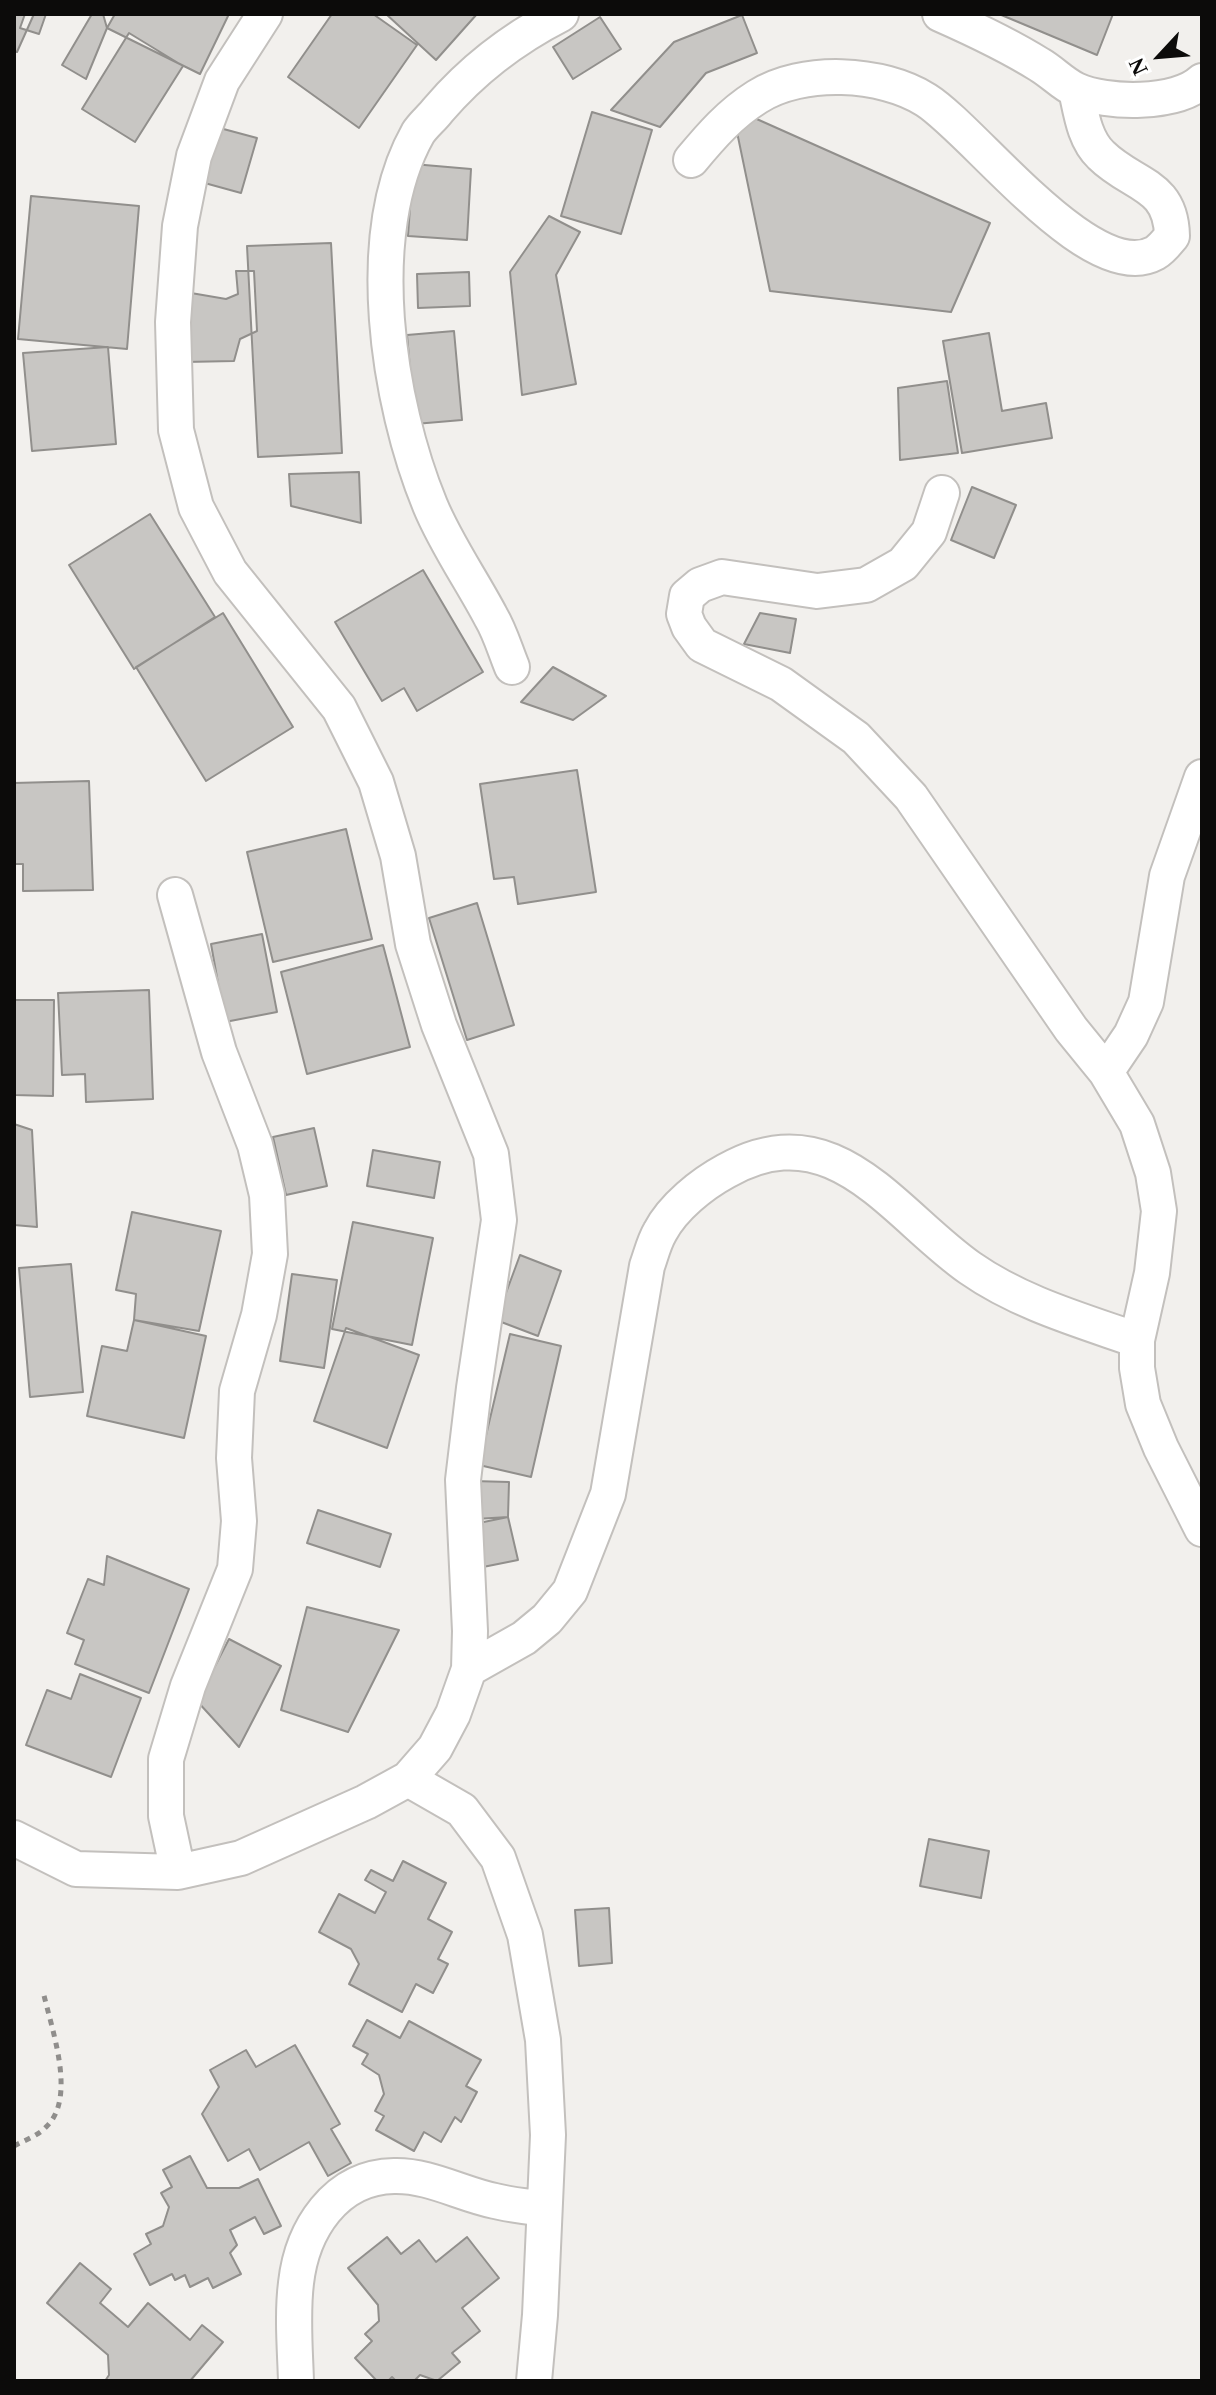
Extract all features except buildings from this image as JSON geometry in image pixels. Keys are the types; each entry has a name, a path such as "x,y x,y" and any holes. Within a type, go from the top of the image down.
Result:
{"street":[{"path":"14,1838 76,1869 178,1872 241,1858 366,1802 408,1779 435,1748 453,1714 469,1669 470,1617 463,1480 499,1220 491,1154 439,1025 413,944 398,856 376,782 339,708 230,572 196,507 176,430 174,306 180,226 194,156 222,81 265,14"},
{"path":"512,667 492,619 431,507 409,450 393,369 386,294 386,239 398,182 419,132 452,93 492,56 561,14"},
{"path":"940,14 1041,65 1076,90 1119,100 1169,97 1195,88 1202,81"},
{"path":"691,160 725,121 759,96 779,87 831,77 877,80 924,98 952,119 1040,206 1086,240 1119,256 1136,258 1153,254 1172,236 1172,218 1160,196 1099,154 1085,131 1076,90"},
{"path":"942,493 929,532 903,564 866,585 817,591 722,577 700,585 687,596 684,614 702,645 781,684 856,738 902,787 966,874 1071,1029 1106,1072 1137,1124 1153,1173 1159,1211 1152,1273 1137,1340 1137,1368 1143,1404 1161,1448 1202,1529"},
{"path":"1106,1072 1131,1035 1146,1002 1167,876 1202,777"},
{"path":"175,895 219,1052 255,1145 267,1195 270,1254 259,1315 237,1391 234,1458 239,1521 235,1569 188,1686 166,1759 166,1816 178,1872"},
{"path":"469,1669 524,1638 547,1619 570,1591 608,1494 647,1266 660,1231 683,1204 743,1161 785,1152 817,1155 856,1172 981,1275 1027,1301 1137,1340"},
{"path":"408,1779 462,1810 498,1858 525,1935 543,2040 548,2135 534,2381"},
{"path":"296,2381 296,2283 303,2251 316,2220 335,2198 358,2183 393,2176 425,2180 494,2201 543,2209"}],"path":[{"path":"14,2146 49,2124 59,2106 62,2081 43,1991"}]}
